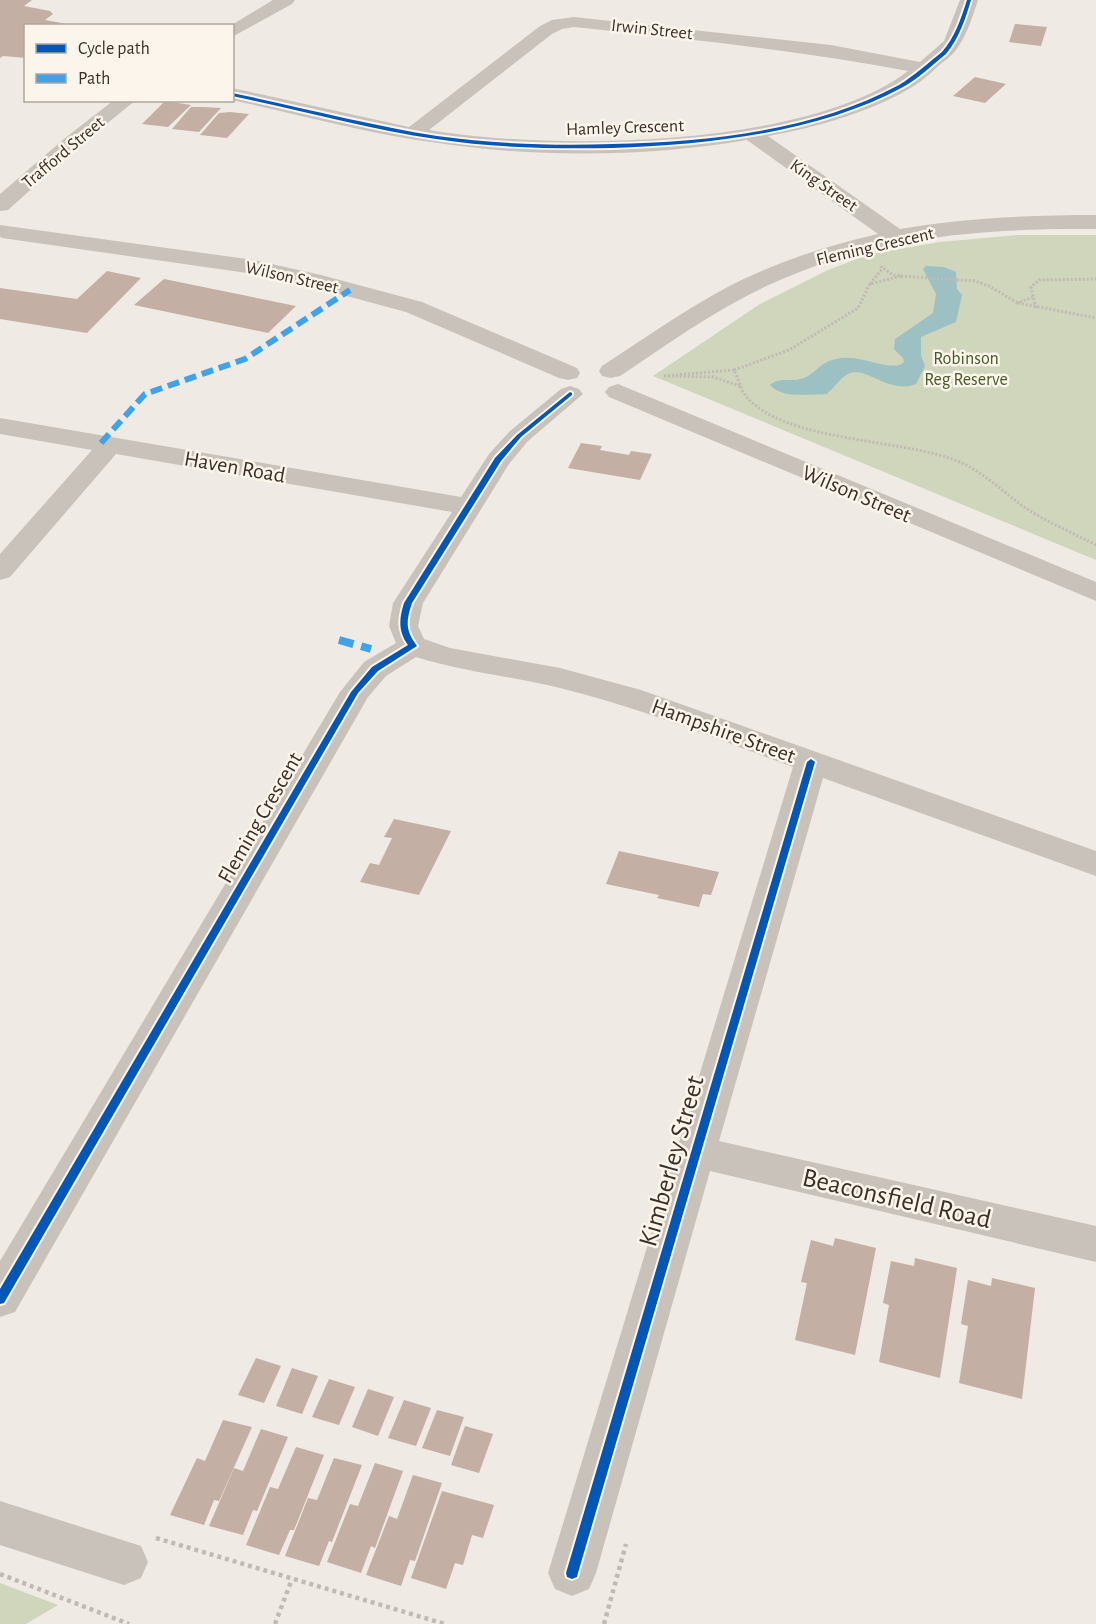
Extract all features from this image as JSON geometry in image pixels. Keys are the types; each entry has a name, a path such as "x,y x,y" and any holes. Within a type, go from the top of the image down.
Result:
{"street":[{"path":"234,31 286,0"},
{"name":"Hamley Crescent","path":"234,94 413,133 508,145 587,147 693,141 750,134 847,110 912,81 945,52 959,32 969,0"},
{"name":"Irwin Street","path":"413,133 546,30 558,24 574,22 780,44 926,69"},
{"name":"Trafford Street","path":"0,205 71,143 124,102"},
{"name":"King Street","path":"750,134 898,238"},
{"name":"Fleming Crescent","path":"0,1299 355,692 375,669 414,646 405,636 401,621 408,603 498,460 519,436 729,297 771,275 814,258 858,245 996,224 1096,222"},
{"name":"Wilson Street","path":"1,227 254,267 414,307 593,388 1096,592"},
{"name":"Haven Road","path":"0,426 470,507"},
{"path":"0,571 111,445"},
{"name":"Hampshire Street","path":"414,646 445,656 560,678 630,697 1096,864"},
{"name":"Kimberley Street","path":"572,1573 698,1152 811,762"},
{"name":"Beaconsfield Road","path":"698,1152 1096,1244"},
{"path":"0,1523 138,1549"}],"path":[{"path":"858,245 894,275 928,279 964,279 987,285 1018,303 1096,318"},
{"path":"740,386 713,377 663,376 734,370 789,350 858,308 882,267"},
{"path":"870,284 901,276"},
{"path":"1036,308 1031,287 1039,280 1096,279"},
{"path":"1018,303 1033,297"},
{"path":"734,370 740,386 753,402 772,416 799,427 829,435 934,452 960,461 1027,509 1096,545"},
{"path":"138,1549 292,1579 445,1624"},
{"path":"0,1574 129,1624"},
{"path":"275,1624 292,1579"}],"green space":[{"name":"Robinson Reg Reserve","path":"1018,235 1096,235 1096,560 653,376 760,304 828,270 870,254 940,242"},
{"path":"0,1583 58,1605 26,1624 0,1624"}],"water":[{"path":"926,266 944,267 956,272 957,289 962,295 956,322 921,337 921,356 925,366 916,384 897,386 855,372 845,376 827,394 789,394 770,385 781,380 797,380 805,377 828,362 842,358 860,359 892,366 904,362 894,349 895,339 933,313 936,294 923,269"}],"building":[{"path":"0,0 32,0 24,6 50,11 53,14 45,20 67,24 24,24 24,58 3,56 0,58"},
{"path":"1015,24 1047,27 1041,46 1009,42"},
{"path":"975,77 1006,84 985,103 953,96"},
{"path":"164,102 191,105 168,127 142,124"},
{"path":"191,107 221,108 199,132 172,129"},
{"path":"219,113 249,114 227,138 200,135"},
{"path":"107,271 141,278 87,333 0,319 0,288 77,299"},
{"path":"164,279 296,306 268,333 134,305"},
{"path":"581,443 602,446 600,450 629,455 631,451 652,454 640,480 568,468"},
{"path":"394,819 451,831 419,895 360,882 370,863 379,865 392,838 384,837"},
{"path":"619,851 719,872 711,895 703,894 699,907 657,898 659,895 606,884"},
{"path":"835,1238 876,1248 855,1355 795,1340 807,1283 801,1282 811,1240 833,1246"},
{"path":"915,1258 957,1268 940,1378 879,1362 889,1305 883,1303 891,1261 914,1266"},
{"path":"992,1278 1035,1288 1022,1399 959,1383 968,1326 961,1324 968,1280 991,1286"},
{"path":"256,1358 281,1366 264,1403 238,1395"},
{"path":"292,1368 318,1376 302,1414 276,1406"},
{"path":"329,1379 355,1387 339,1425 312,1417"},
{"path":"368,1389 394,1397 378,1436 352,1427"},
{"path":"404,1400 431,1408 416,1446 388,1438"},
{"path":"437,1410 464,1417 450,1456 422,1448"},
{"path":"223,1420 252,1427 219,1501 214,1500 204,1525 170,1515 197,1458 205,1461"},
{"path":"465,1426 493,1434 479,1473 451,1465"},
{"path":"261,1429 288,1437 257,1511 253,1510 243,1535 209,1526 234,1468 243,1471"},
{"path":"296,1447 324,1455 294,1530 290,1530 279,1555 246,1545 270,1487 278,1489"},
{"path":"334,1458 362,1465 332,1542 329,1541 319,1566 285,1556 308,1498 317,1500"},
{"path":"375,1463 403,1471 375,1548 371,1546 361,1573 327,1562 350,1504 358,1506"},
{"path":"413,1475 442,1483 415,1561 410,1560 401,1586 366,1575 389,1516 397,1519"},
{"path":"442,1491 494,1505 483,1538 472,1535 463,1565 455,1563 446,1589 411,1578"}],"marked path":[{"path":"101,443 145,394 245,359 350,290"},
{"path":"339,640 371,649"}],"cycle path":[{"path":"234,94 377,126 464,141 579,147 647,145 717,139 785,127 848,110 902,85 949,47 960,28 969,0"},
{"path":"0,1299 355,692 375,669 413,646 403,626 408,603 498,460 519,436 570,394"},
{"path":"572,1573 811,762"}]}
